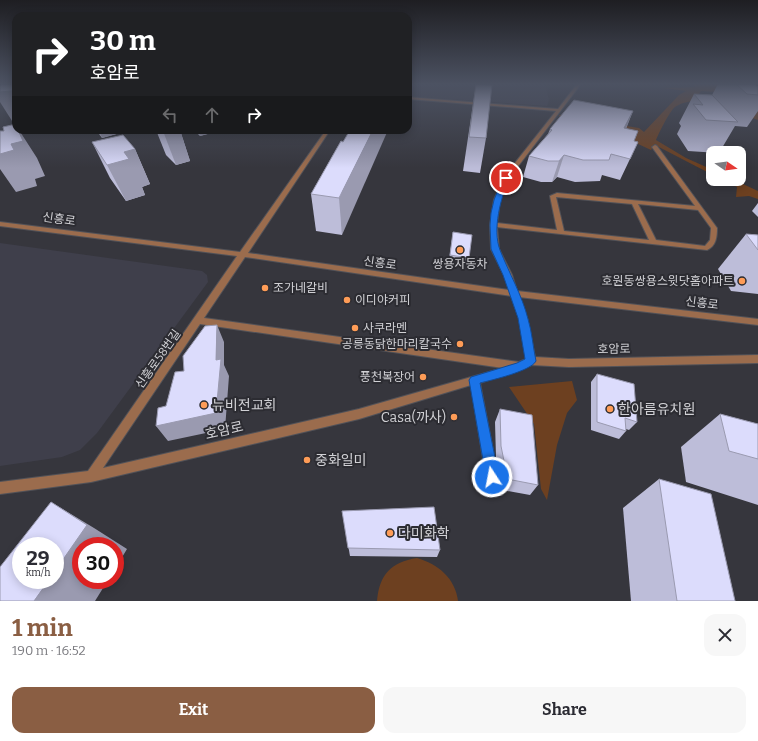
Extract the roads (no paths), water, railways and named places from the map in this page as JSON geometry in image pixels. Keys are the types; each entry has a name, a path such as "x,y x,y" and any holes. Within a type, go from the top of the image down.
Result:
{"street":[{"path":"531,361 523,318 508,275 495,249 493,225 497,200 506,178 557,112"},
{"name":"신흥로58번길","path":"91,476 199,321 325,134"},
{"path":"493,225 707,248 713,240 714,228 655,147"},
{"path":"562,233 553,196 557,195 699,208"},
{"path":"634,202 654,243"},
{"name":"신흥로","path":"0,224 244,255 514,293 758,322"},
{"path":"199,321 520,366"},
{"name":"호암로","path":"0,488 91,476 359,414 520,366 531,361 569,363 758,359"},
{"path":"474,380 492,477"}],"place":[{"name":"쌍용자동차","path":"460,250"},
{"name":"호원동쌍용스윗닷홈아파트","path":"742,281"},
{"name":"조가네갈비","path":"265,288"},
{"name":"이디야커피","path":"347,300"},
{"name":"사쿠라멘","path":"355,328"},
{"name":"공릉동닭한마리칼국수","path":"460,344"},
{"name":"풍천복장어","path":"423,377"},
{"name":"뉴비전교회","path":"204,405"},
{"name":"한아름유치원","path":"610,409"},
{"name":"Casa(까사)","path":"454,417"},
{"name":"중화일미","path":"307,460"},
{"name":"다미화학","path":"390,533"}]}
